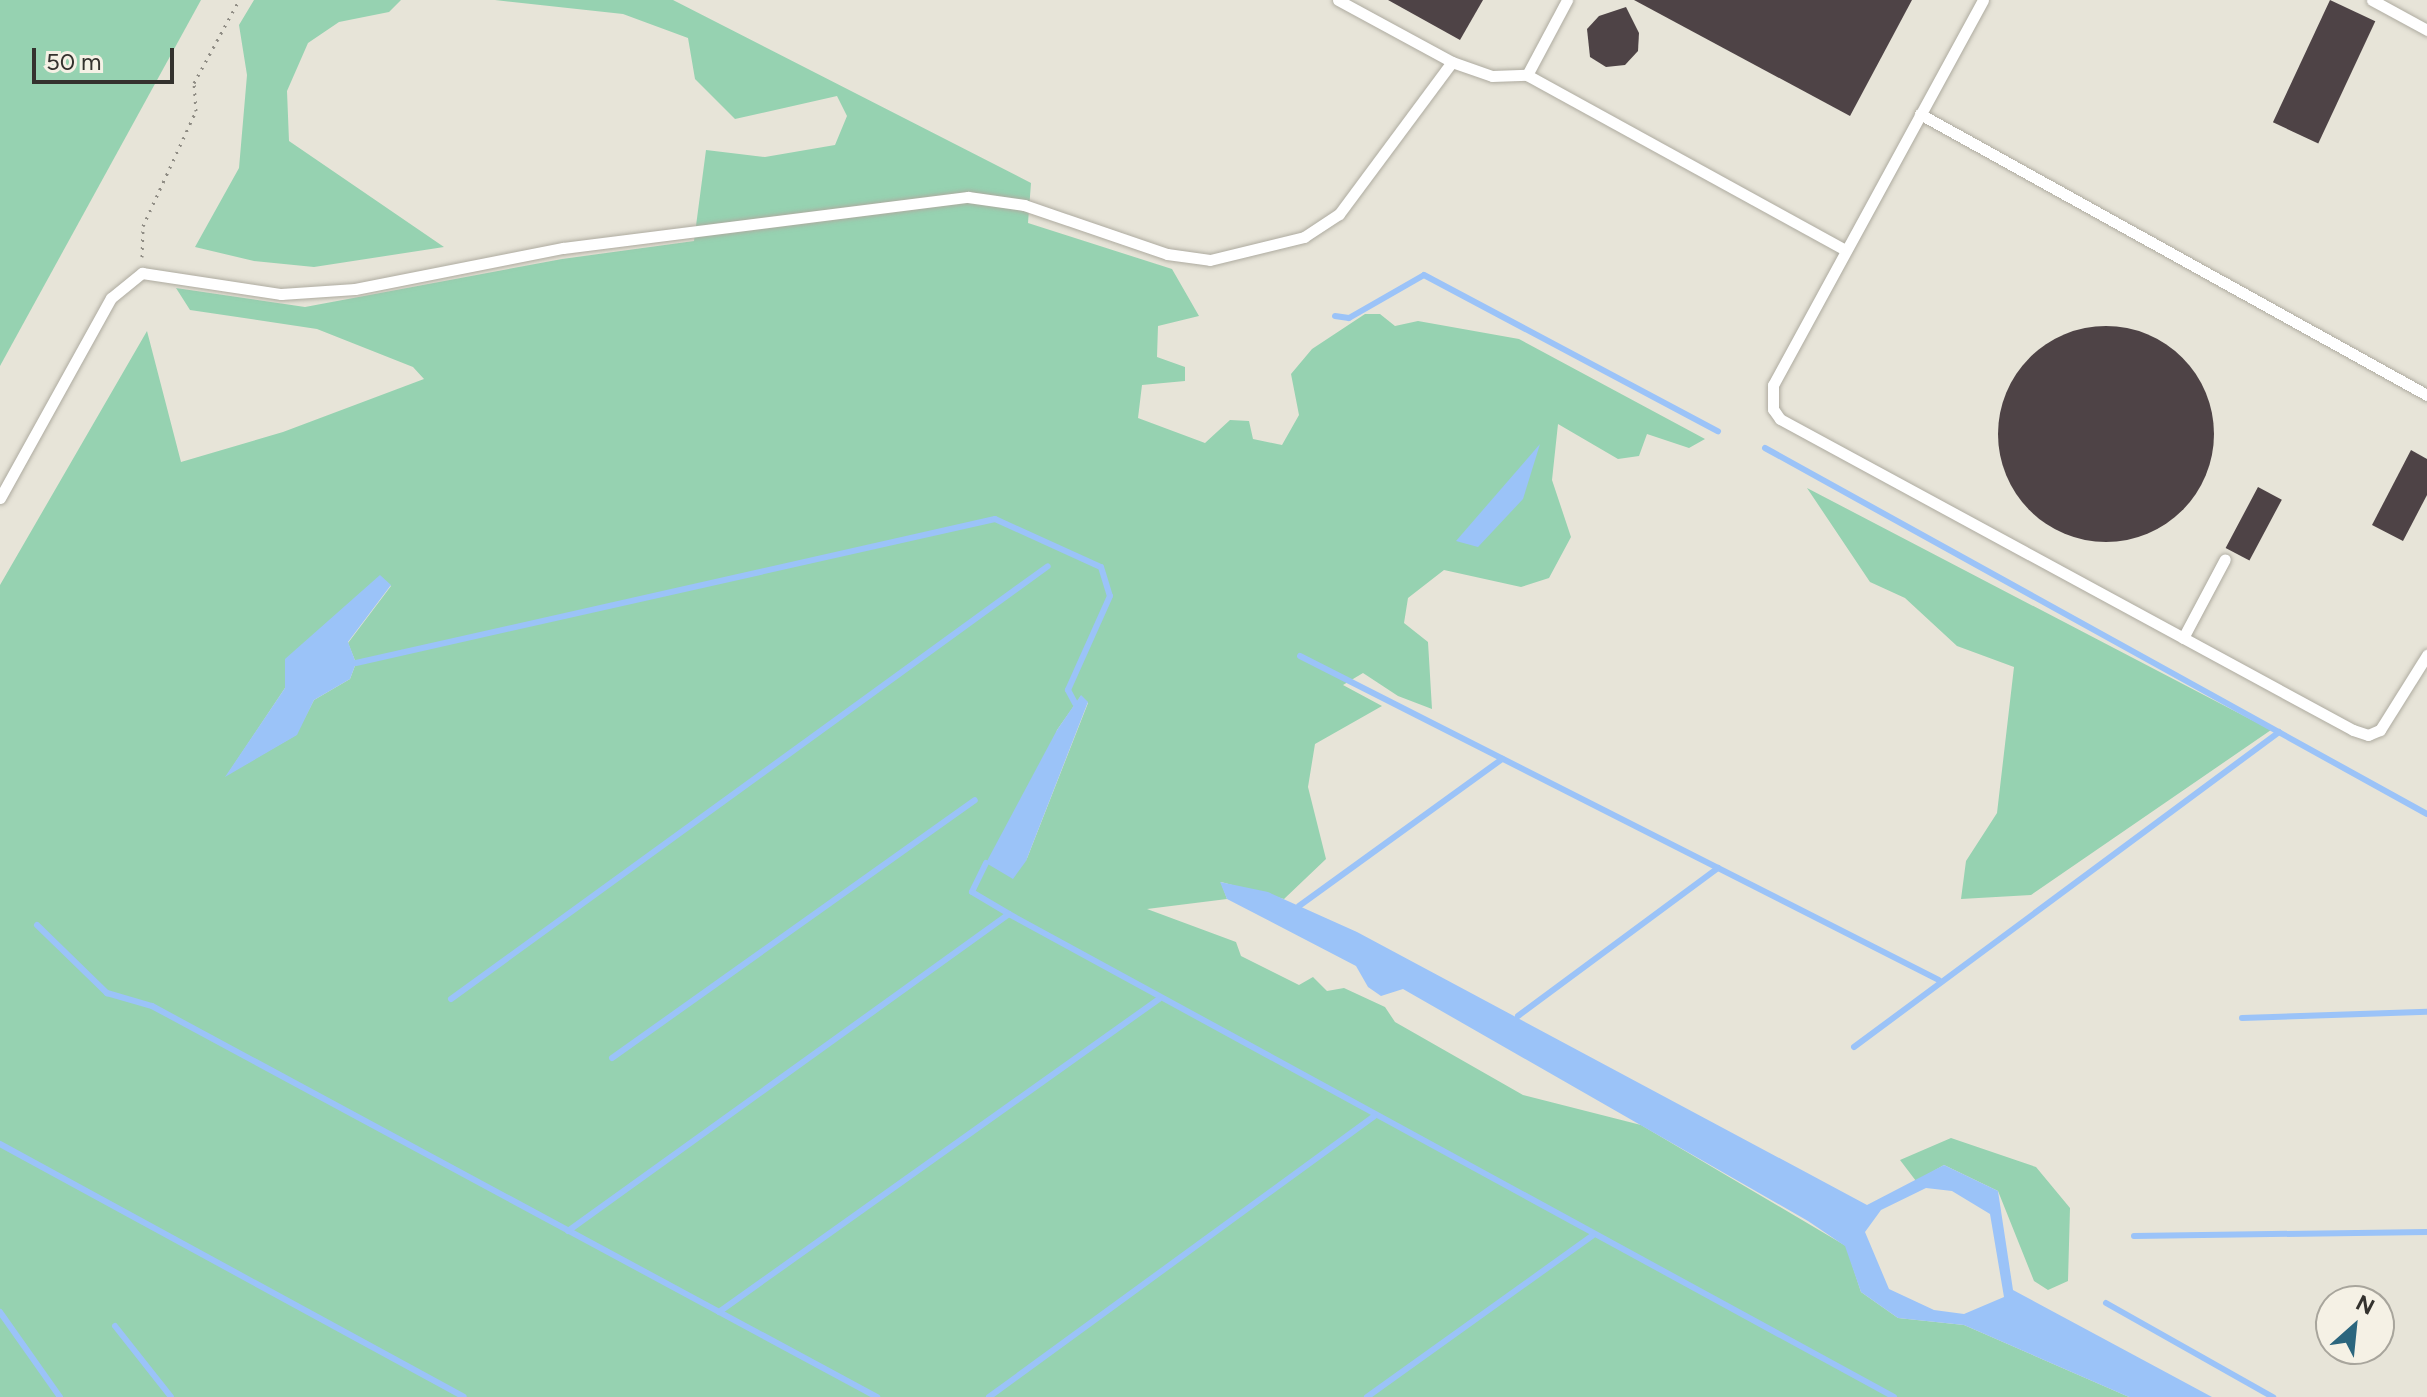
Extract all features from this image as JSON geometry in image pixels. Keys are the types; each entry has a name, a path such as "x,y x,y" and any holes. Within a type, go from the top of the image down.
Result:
{"lane":[{"path":"1338,0 1452,62 1492,76 1527,75 1845,250"},
{"path":"1527,75 1567,0"},
{"path":"1983,0 1773,385 1770,397 1780,419 2368,735 2380,730 2426,660"},
{"path":"2372,0 2427,30"},
{"path":"0,498 111,298 142,273 281,294 355,289 563,248 968,197 1024,205 1167,254 1210,260 1304,237 1339,214 1452,62"},
{"path":"1920,114 2427,395"},
{"path":"2183,638 2225,559"}],"path":[{"path":"142,273 143,226 196,111 194,83 239,0"}],"green space":[{"path":"0,0 201,0 0,366"},
{"path":"254,0 401,0 389,12 339,22 308,43 287,91 289,141 444,247 314,267 254,261 195,247 239,168 247,75 239,25"},
{"path":"495,0 673,0 1031,183 1028,223 1172,269 1199,316 1158,326 1157,357 1185,367 1185,381 1142,385 1138,418 1205,443 1230,420 1249,421 1253,439 1282,445 1299,415 1291,374 1312,349 1365,314 1380,314 1395,326 1418,321 1519,339 1705,439 1689,448 1647,434 1639,456 1618,459 1558,424 1552,480 1571,537 1549,578 1521,587 1444,570 1408,598 1404,623 1428,642 1432,709 1398,696 1363,673 1343,685 1382,706 1315,744 1308,787 1326,859 1284,899 1221,882 1227,899 1147,909 1236,942 1241,956 1299,985 1313,977 1327,991 1344,988 1385,1007 1395,1022 1523,1095 1641,1125 1846,1246 1861,1292 1898,1318 1964,1325 2129,1397 0,1397 0,585 147,331 181,462 283,432 424,379 413,367 317,329 190,310 176,288 305,307 562,259 694,241 706,150 765,157 835,145 847,116 837,96 735,119 695,79 688,38 623,14","holes":["380,576 391,586 348,643 356,663 350,679 314,700 296,735 227,775 285,688","1081,696 1088,703 1026,861 1057,730"]},
{"path":"1807,488 2271,730 2031,895 1961,899 1966,861 1997,813 2014,667 1957,646 1905,598 1870,582"},
{"path":"1951,1138 2036,1167 2070,1208 2068,1281 2048,1290 2034,1281 1998,1191 1944,1165 1916,1181 1900,1160"}],"water":[{"path":"1540,444 1523,499 1478,547 1456,541"},
{"path":"380,575 391,585 348,642 356,663 350,679 314,700 297,735 225,777 285,688 285,659"},
{"path":"1081,695 1088,702 1026,861 1013,879 986,863 1057,730"},
{"path":"1220,882 1268,892 1357,932 1867,1205 1944,1165 1998,1191 2013,1290 2212,1397 2129,1397 1964,1325 1898,1318 1861,1292 1845,1246 1808,1221 1403,989 1381,996 1368,987 1356,966 1227,899","holes":["1926,1188 1952,1191 1990,1214 2004,1297 1964,1314 1934,1310 1889,1289 1865,1232 1881,1210"]}],"building":[{"path":"1388,0 1483,0 1460,40"},
{"path":"1634,0 1912,0 1850,116"},
{"path":"2330,0 2375,21 2318,143 2273,122"},
{"path":"1626,7 1639,33 1638,51 1625,65 1606,67 1590,57 1587,29 1599,16"},
{"path":"2106,326 2127,328 2147,335 2182,358 2205,393 2212,413 2212,455 2205,475 2182,510 2147,533 2127,540 2106,542 2085,540 2065,533 2030,510 2007,475 2000,455 1998,434 2000,413 2007,393 2030,358 2065,335 2085,328"},
{"path":"2411,450 2427,459 2427,495 2403,541 2372,525"},
{"path":"2258,487 2282,500 2249,561 2226,548"}],"waterway":[{"path":"1335,316 1349,318 1424,275 1718,431"},
{"path":"1765,448 2427,814"},
{"path":"356,663 995,519 1101,567 1110,596 1068,690 1075,703"},
{"path":"451,999 1048,566"},
{"path":"1300,656 1939,980"},
{"path":"1854,1047 2279,732"},
{"path":"1299,906 1502,759"},
{"path":"612,1058 975,800"},
{"path":"986,863 972,892 1009,914 1894,1397"},
{"path":"1518,1016 1718,868"},
{"path":"568,1231 1009,914"},
{"path":"37,925 107,993 152,1006 877,1397"},
{"path":"719,1312 1159,999"},
{"path":"2242,1018 2427,1012"},
{"path":"989,1397 1375,1116"},
{"path":"0,1144 464,1397"},
{"path":"2134,1236 2427,1232"},
{"path":"1367,1397 1592,1236"},
{"path":"2106,1303 2273,1397"},
{"path":"0,1312 60,1397"},
{"path":"115,1326 171,1397"}]}
